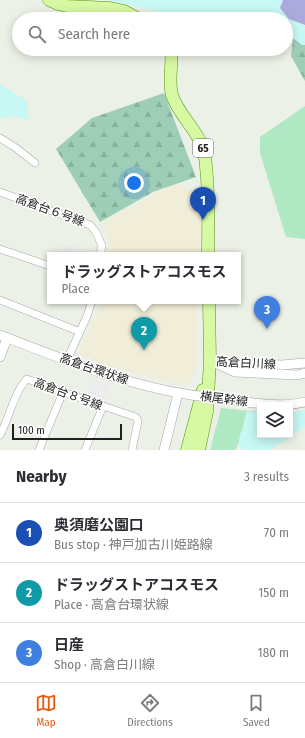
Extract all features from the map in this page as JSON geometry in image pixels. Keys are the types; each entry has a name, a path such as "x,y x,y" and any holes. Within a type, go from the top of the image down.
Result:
{"main road":[{"path":"48,0 67,6 110,8 126,12"},
{"name":"65","path":"172,56 170,82 172,94 203,148 208,197 208,252"},
{"path":"199,450 207,412 210,361 209,304"},
{"path":"187,450 210,361"}],"street":[{"path":"0,138 35,163"},
{"name":"高倉台６号線","path":"0,192 90,225 96,232 102,246 101,252"},
{"path":"0,248 47,265"},
{"path":"0,300 80,332"},
{"path":"66,360 80,332 91,304"},
{"path":"0,357 4,336"},
{"name":"高倉台環状線","path":"4,336 106,375 134,384 167,392 191,395"},
{"name":"高倉白川線","path":"210,361 282,365 305,363"},
{"name":"高倉白川線","path":"210,361 236,372 297,375 305,373"},
{"name":"高倉台８号線","path":"0,435 5,426 16,395 22,383 27,379 136,417 138,421 132,450"},
{"path":"39,450 63,392"},
{"path":"164,450 178,393"},
{"name":"横尾幹線","path":"191,395 239,402 269,404 297,404 305,402"},
{"path":"85,450 103,406"}],"shaded area":[{"path":"107,0 305,0 305,45 302,45 293,38 293,12 156,11"},
{"path":"283,0 305,0 305,25 293,20 293,12 283,12 280,8"},
{"path":"0,84 27,101 29,120 12,116 0,118"},
{"path":"175,182 202,197 200,252 108,252 110,242 105,229 101,224"},
{"path":"60,242 86,252 56,252"},
{"path":"101,304 198,304 195,370 190,385 118,369 80,355 79,351"},
{"path":"93,379 110,385 104,402 87,396"},
{"path":"305,410 305,427 293,435 293,412"},
{"path":"247,411 257,413 257,438 288,438 270,450 243,450 238,445"}],"green space":[{"path":"294,30 305,30 305,81 291,56 293,56"},
{"path":"164,93 196,177 153,192 100,222 56,149 92,118"},
{"path":"305,106 305,239 286,237 260,153 260,137"},
{"path":"221,408 257,412 257,418 241,432 238,445 235,450 210,450"}],"place":[{"name":"奥須磨公園口","path":"203,220"},
{"name":"日産","path":"267,329"},
{"name":"ドラッグストアコスモス","path":"144,350"}]}
